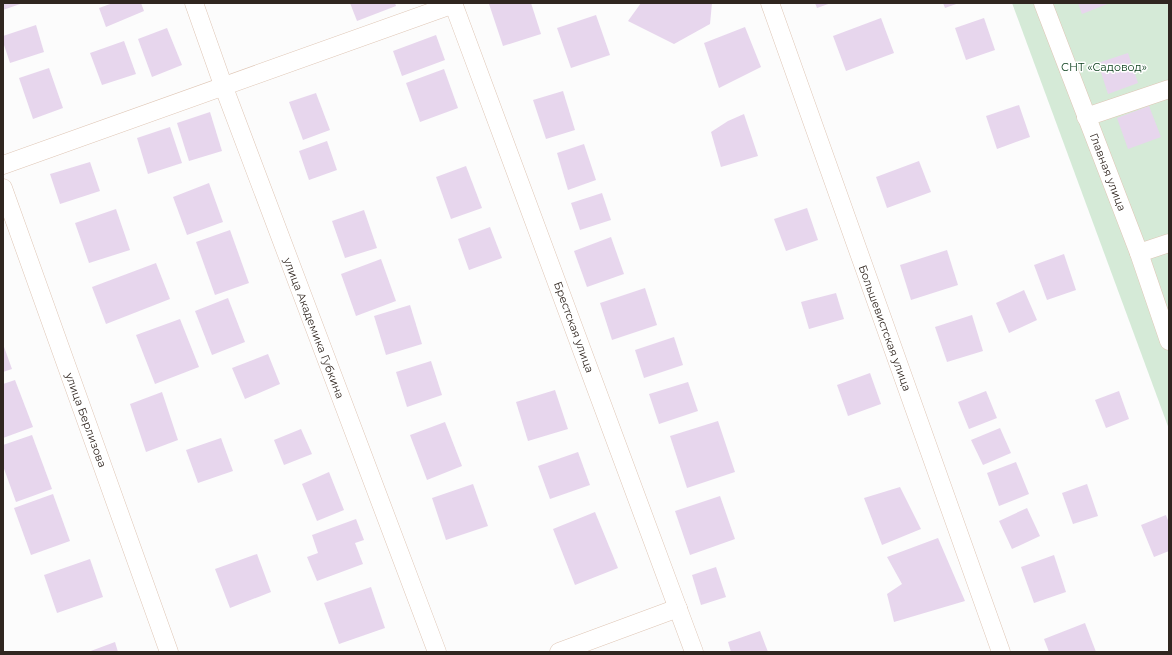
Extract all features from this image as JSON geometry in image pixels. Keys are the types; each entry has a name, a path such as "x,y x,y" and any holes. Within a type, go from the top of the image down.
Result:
{"street":[{"name":"улица Академика Губкина","path":"194,3 223,85 437,652"},
{"path":"3,165 454,3"},
{"name":"Брестская улица","path":"454,3 694,652"},
{"name":"Большевистская улица","path":"770,3 1000,652"},
{"name":"Главная улица","path":"1043,3 1139,253 1169,341"},
{"path":"1086,117 1169,89"},
{"name":"улица Берлизова","path":"3,188 169,652"},
{"path":"1139,253 1169,242"},
{"path":"559,652 678,608"}],"green space":[{"name":"СНТ «Садовод»","path":"1012,3 1169,3 1169,429"}],"building":[{"path":"3,3 23,3 3,10"},
{"path":"113,3 141,3 144,11 106,27 99,8"},
{"path":"350,3 395,3 396,6 357,21"},
{"path":"531,3 541,34 503,46 489,4"},
{"path":"641,3 712,3 710,24 674,44 628,21"},
{"path":"815,3 831,3 817,8"},
{"path":"943,3 959,3 945,8"},
{"path":"1078,3 1110,3 1082,14"},
{"path":"596,15 610,55 571,68 557,28"},
{"path":"881,18 894,53 846,71 833,36"},
{"path":"984,18 995,50 966,60 955,28"},
{"path":"36,25 44,52 10,63 3,42 3,36"},
{"path":"745,27 761,67 719,88 704,43"},
{"path":"167,28 182,65 152,77 138,39"},
{"path":"436,35 445,60 402,76 393,51"},
{"path":"124,41 136,74 102,85 90,53"},
{"path":"1128,53 1138,83 1108,94 1098,63"},
{"path":"49,68 63,108 33,119 19,78"},
{"path":"444,69 458,108 420,122 406,83"},
{"path":"563,91 575,130 546,139 533,100"},
{"path":"316,93 330,130 303,140 289,102"},
{"path":"1019,105 1030,137 997,149 986,116"},
{"path":"1149,106 1161,137 1128,149 1117,118"},
{"path":"210,112 222,151 189,161 177,123"},
{"path":"744,114 758,156 721,167 711,132 728,121"},
{"path":"170,127 182,163 148,174 137,138"},
{"path":"327,141 337,170 309,180 299,151"},
{"path":"584,144 596,180 568,190 557,153"},
{"path":"919,161 931,192 887,208 876,177"},
{"path":"90,162 100,191 60,204 50,174"},
{"path":"466,166 482,208 451,219 436,177"},
{"path":"209,183 223,222 187,235 173,197"},
{"path":"602,193 611,220 580,230 571,203"},
{"path":"807,208 818,240 786,251 774,219"},
{"path":"116,209 130,250 89,263 75,223"},
{"path":"364,210 377,248 345,258 332,221"},
{"path":"490,227 502,258 469,270 458,239"},
{"path":"230,230 249,283 215,295 196,242"},
{"path":"611,237 624,274 587,287 574,251"},
{"path":"947,250 958,285 911,300 900,265"},
{"path":"1064,254 1076,290 1047,300 1034,265"},
{"path":"381,259 396,301 356,316 341,274"},
{"path":"156,263 170,299 106,324 92,287"},
{"path":"645,288 657,325 612,340 600,303"},
{"path":"1024,290 1037,320 1009,333 996,303"},
{"path":"836,293 844,319 809,329 801,302"},
{"path":"228,298 245,342 212,355 195,311"},
{"path":"410,305 422,344 386,355 374,316"},
{"path":"972,315 983,351 947,362 935,327"},
{"path":"180,319 199,367 155,384 136,335"},
{"path":"674,337 683,365 644,378 635,350"},
{"path":"3,344 12,369 3,372"},
{"path":"268,354 280,384 245,399 232,368"},
{"path":"431,361 442,395 407,407 396,372"},
{"path":"870,373 881,404 848,416 837,385"},
{"path":"15,380 33,427 3,438 3,384"},
{"path":"688,382 698,411 659,424 649,394"},
{"path":"555,390 568,429 528,441 516,402"},
{"path":"986,391 997,418 969,429 958,402"},
{"path":"1119,391 1129,419 1106,428 1095,400"},
{"path":"162,392 178,440 146,452 130,404"},
{"path":"718,421 735,472 687,488 670,436"},
{"path":"445,422 462,466 427,480 410,435"},
{"path":"1000,428 1011,453 983,465 971,440"},
{"path":"301,429 312,454 284,465 274,440"},
{"path":"32,435 52,489 16,502 3,466 3,445"},
{"path":"221,438 233,471 198,483 186,450"},
{"path":"578,452 590,485 550,499 538,466"},
{"path":"1016,462 1029,494 999,506 987,473"},
{"path":"329,472 344,510 317,521 302,484"},
{"path":"473,484 488,526 446,540 432,498"},
{"path":"1087,484 1098,516 1073,524 1062,493"},
{"path":"900,487 921,529 882,545 864,498"},
{"path":"53,494 70,541 31,555 14,508"},
{"path":"720,496 735,539 690,555 675,511"},
{"path":"1027,508 1040,536 1012,549 999,521"},
{"path":"595,512 618,568 575,585 553,529"},
{"path":"1166,515 1169,523 1169,551 1154,557 1141,525"},
{"path":"356,519 364,540 355,543 363,564 317,581 307,557 318,553 312,535"},
{"path":"938,538 965,601 894,622 887,594 902,584 887,557"},
{"path":"257,554 271,592 230,608 215,569"},
{"path":"1054,555 1066,592 1034,603 1021,567"},
{"path":"90,559 103,597 57,613 44,575"},
{"path":"716,567 726,597 701,605 692,575"},
{"path":"371,587 385,628 339,644 324,603"},
{"path":"1085,623 1096,652 1049,652 1044,639"},
{"path":"760,631 768,652 731,652 728,642"},
{"path":"115,642 118,652 88,652"}]}
